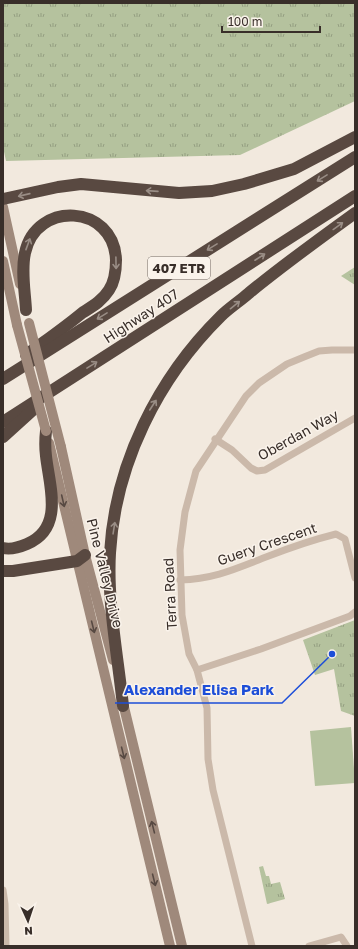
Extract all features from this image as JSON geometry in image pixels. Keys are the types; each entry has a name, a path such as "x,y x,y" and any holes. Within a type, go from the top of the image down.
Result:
{"highway":[{"path":"3,199 58,187 80,184 179,193 212,191 244,184 294,169 355,137"},
{"name":"Highway 407","path":"3,379 355,157"},
{"name":"Highway 407","path":"3,422 355,196"},
{"path":"123,706 111,601 110,552 119,498 127,467 149,412 179,366 221,316 269,277 355,213"},
{"path":"3,374 27,354 100,302 109,290 115,274 115,252 109,235 97,222 82,216 66,216 45,222 35,230 26,248 23,264 26,310"},
{"path":"3,437 59,386"},
{"path":"3,548 19,547 30,542 42,533 48,522 53,498 46,432"},
{"path":"3,570 13,571 81,558"}],"main road":[{"name":"Pine Valley Drive","path":"3,207 29,323 61,447 81,558 170,946"},
{"path":"3,261 17,325 46,432"},
{"name":"Pine Valley Drive","path":"48,449 111,652 182,946"}],"street":[{"name":"Terra Road","path":"252,946 213,790 208,759 207,708 197,670 189,654 185,636 182,615 180,550 187,502 196,471 215,439 246,396 259,383 287,364 319,351 347,349 355,350"},
{"name":"Oberdan Way","path":"215,439 232,450 251,468 257,471 265,470 355,418"},
{"name":"Guery Crescent","path":"180,580 199,579 220,575 292,547 336,534 345,539 355,578"},
{"path":"197,670 261,649 350,616 355,612"},
{"path":"3,890 5,941"},
{"path":"309,946 341,937 347,946"}],"green space":[{"path":"3,3 355,3 355,101 240,155 6,161 3,147"},
{"path":"355,267 355,285 341,276"},
{"path":"355,620 355,716 341,711 334,669 315,675 303,640"},
{"path":"351,727 355,783 315,786 310,731"},
{"path":"263,866 266,876 269,876 271,884 280,882 285,899 267,904 259,867"}],"place":[{"name":"Alexander Elisa Park","path":"332,654"}]}
